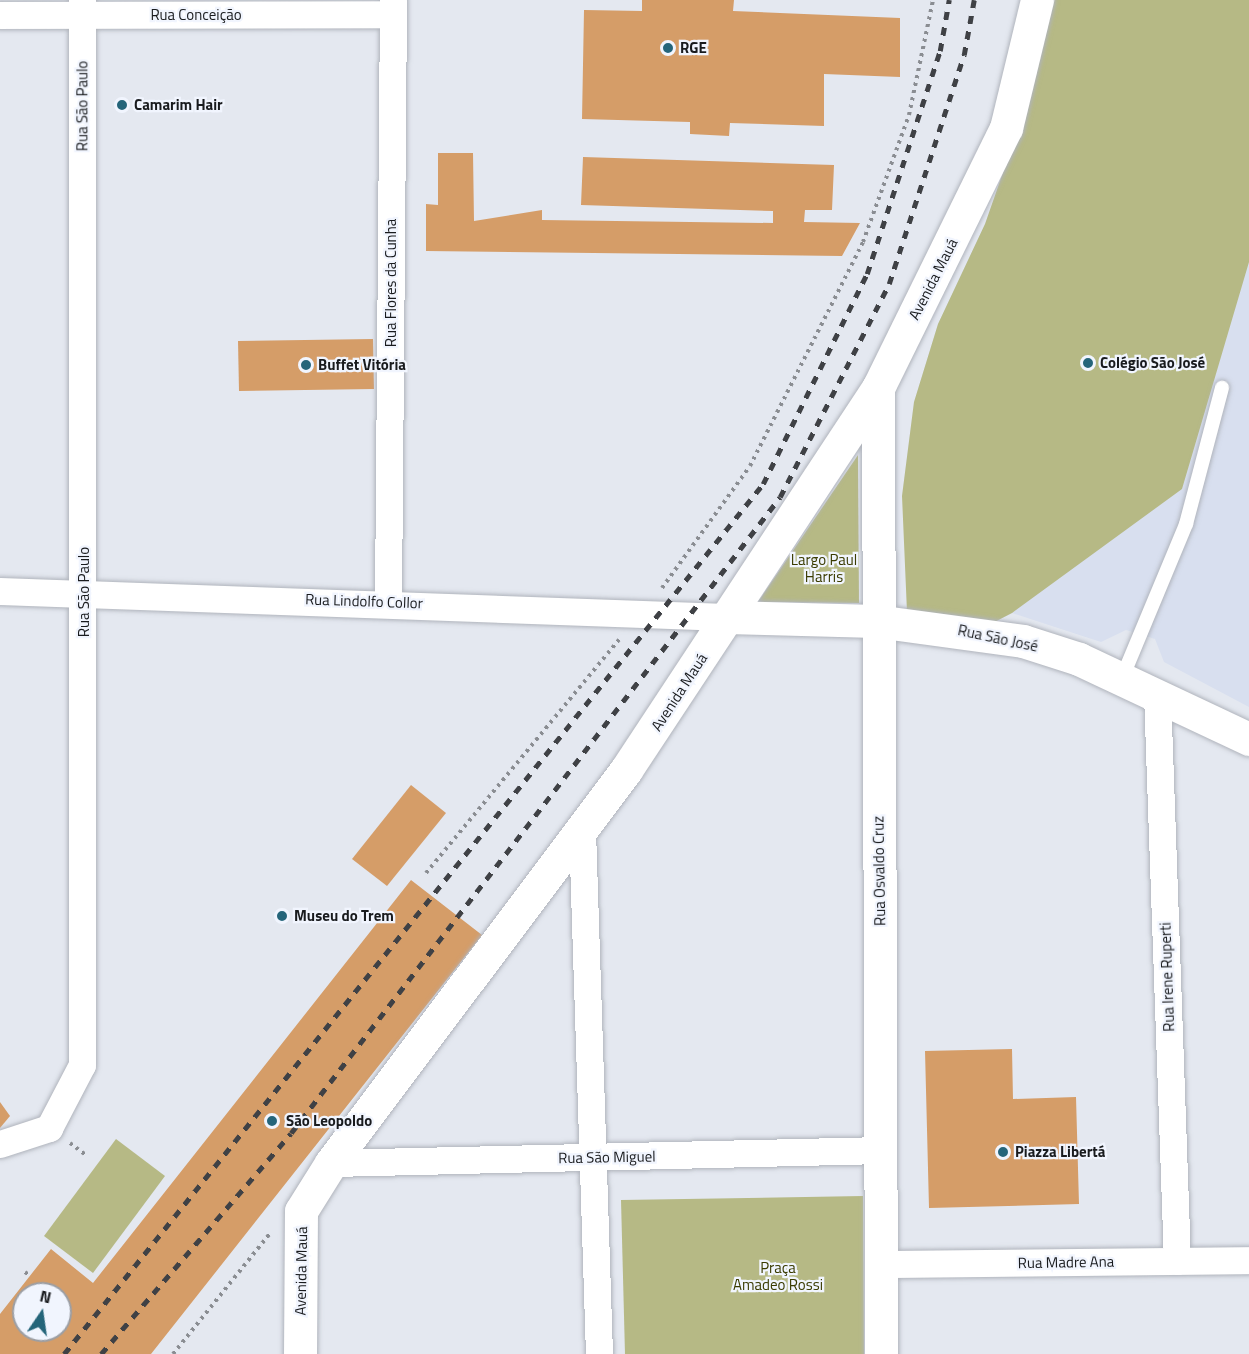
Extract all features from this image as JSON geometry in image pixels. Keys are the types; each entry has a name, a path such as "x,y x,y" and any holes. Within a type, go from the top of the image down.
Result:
{"main road":[{"name":"Avenida Mauá","path":"300,1354 301,1211 331,1163 582,830 727,617 878,388 1006,128 1037,0"},
{"name":"Rua Osvaldo Cruz","path":"878,388 876,621 883,1150 881,1354"},
{"name":"Rua São José","path":"727,617 876,621 1023,641 1122,678 1249,739"}],"street":[{"name":"Rua Conceição","path":"0,15 82,8 392,7"},
{"name":"Rua Flores da Cunha","path":"388,601 392,7"},
{"name":"Rua São Paulo","path":"2,1144 49,1128 82,1065 84,593 82,8"},
{"name":"Rua Lindolfo Collor","path":"0,591 388,601 727,617"},
{"name":"Rua Irene Ruperti","path":"1157,694 1177,1261"},
{"path":"582,830 599,1354"},
{"name":"Rua São Miguel","path":"331,1163 883,1150"},
{"name":"Rua Madre Ana","path":"882,1264 1249,1260"}],"lane":[{"path":"1122,678 1186,524 1222,388"}],"path":[{"path":"426,873 642,613 750,466 863,242 909,115 933,0"},
{"path":"172,1354 269,1234 301,1211"},
{"path":"25,1272 30,1276"}],"shaded area":[{"name":"Colégio São José","path":"1249,0 1249,707 1164,662 1155,639 1126,630 1101,642 1012,613 979,630 902,496 914,402 938,324 985,224 1015,138"}],"green space":[{"name":"Colégio São José","path":"1044,0 1249,0 1249,262 1182,489 1012,613 979,630 907,612 902,496 914,402 938,324 985,224 1015,138"},
{"name":"Largo Paul Harris","path":"858,455 859,603 758,602"},
{"path":"116,1139 165,1176 93,1273 44,1236"},
{"name":"Praça Amadeo Rossi","path":"863,1196 864,1354 625,1354 621,1200"}],"building":[{"path":"642,0 734,0 733,11 900,18 900,77 824,74 824,126 730,123 729,136 690,134 690,122 582,119 584,10 642,11"},
{"path":"438,153 473,153 474,221 542,210 542,220 773,223 773,211 581,205 583,157 834,165 832,210 805,210 804,222 860,223 842,256 426,251 426,204 438,205"},
{"name":"Buffet Vitória","path":"373,339 374,389 239,391 238,341"},
{"path":"411,785 446,813 387,886 352,859"},
{"path":"411,880 482,935 151,1354 0,1354 0,1314 12,1299 12,1342 72,1342 72,1282 25,1282 51,1249 93,1283"},
{"name":"Piazza Libertá","path":"1012,1049 1013,1099 1076,1097 1079,1204 929,1208 925,1051"},
{"path":"0,1102 10,1116 0,1128"}],"railway":[{"path":"64,1354 763,484 867,274 940,51 949,0"},
{"path":"101,1354 291,1133 780,497 889,284 964,55 974,0"}],"place":[{"name":"RGE","path":"668,48"},
{"name":"Camarim Hair","path":"122,105"},
{"name":"Colégio São José","path":"1088,363"},
{"name":"Buffet Vitória","path":"306,365"},
{"name":"Museu do Trem","path":"282,916"},
{"name":"São Leopoldo","path":"272,1121"},
{"name":"Piazza Libertá","path":"1003,1152"}]}
